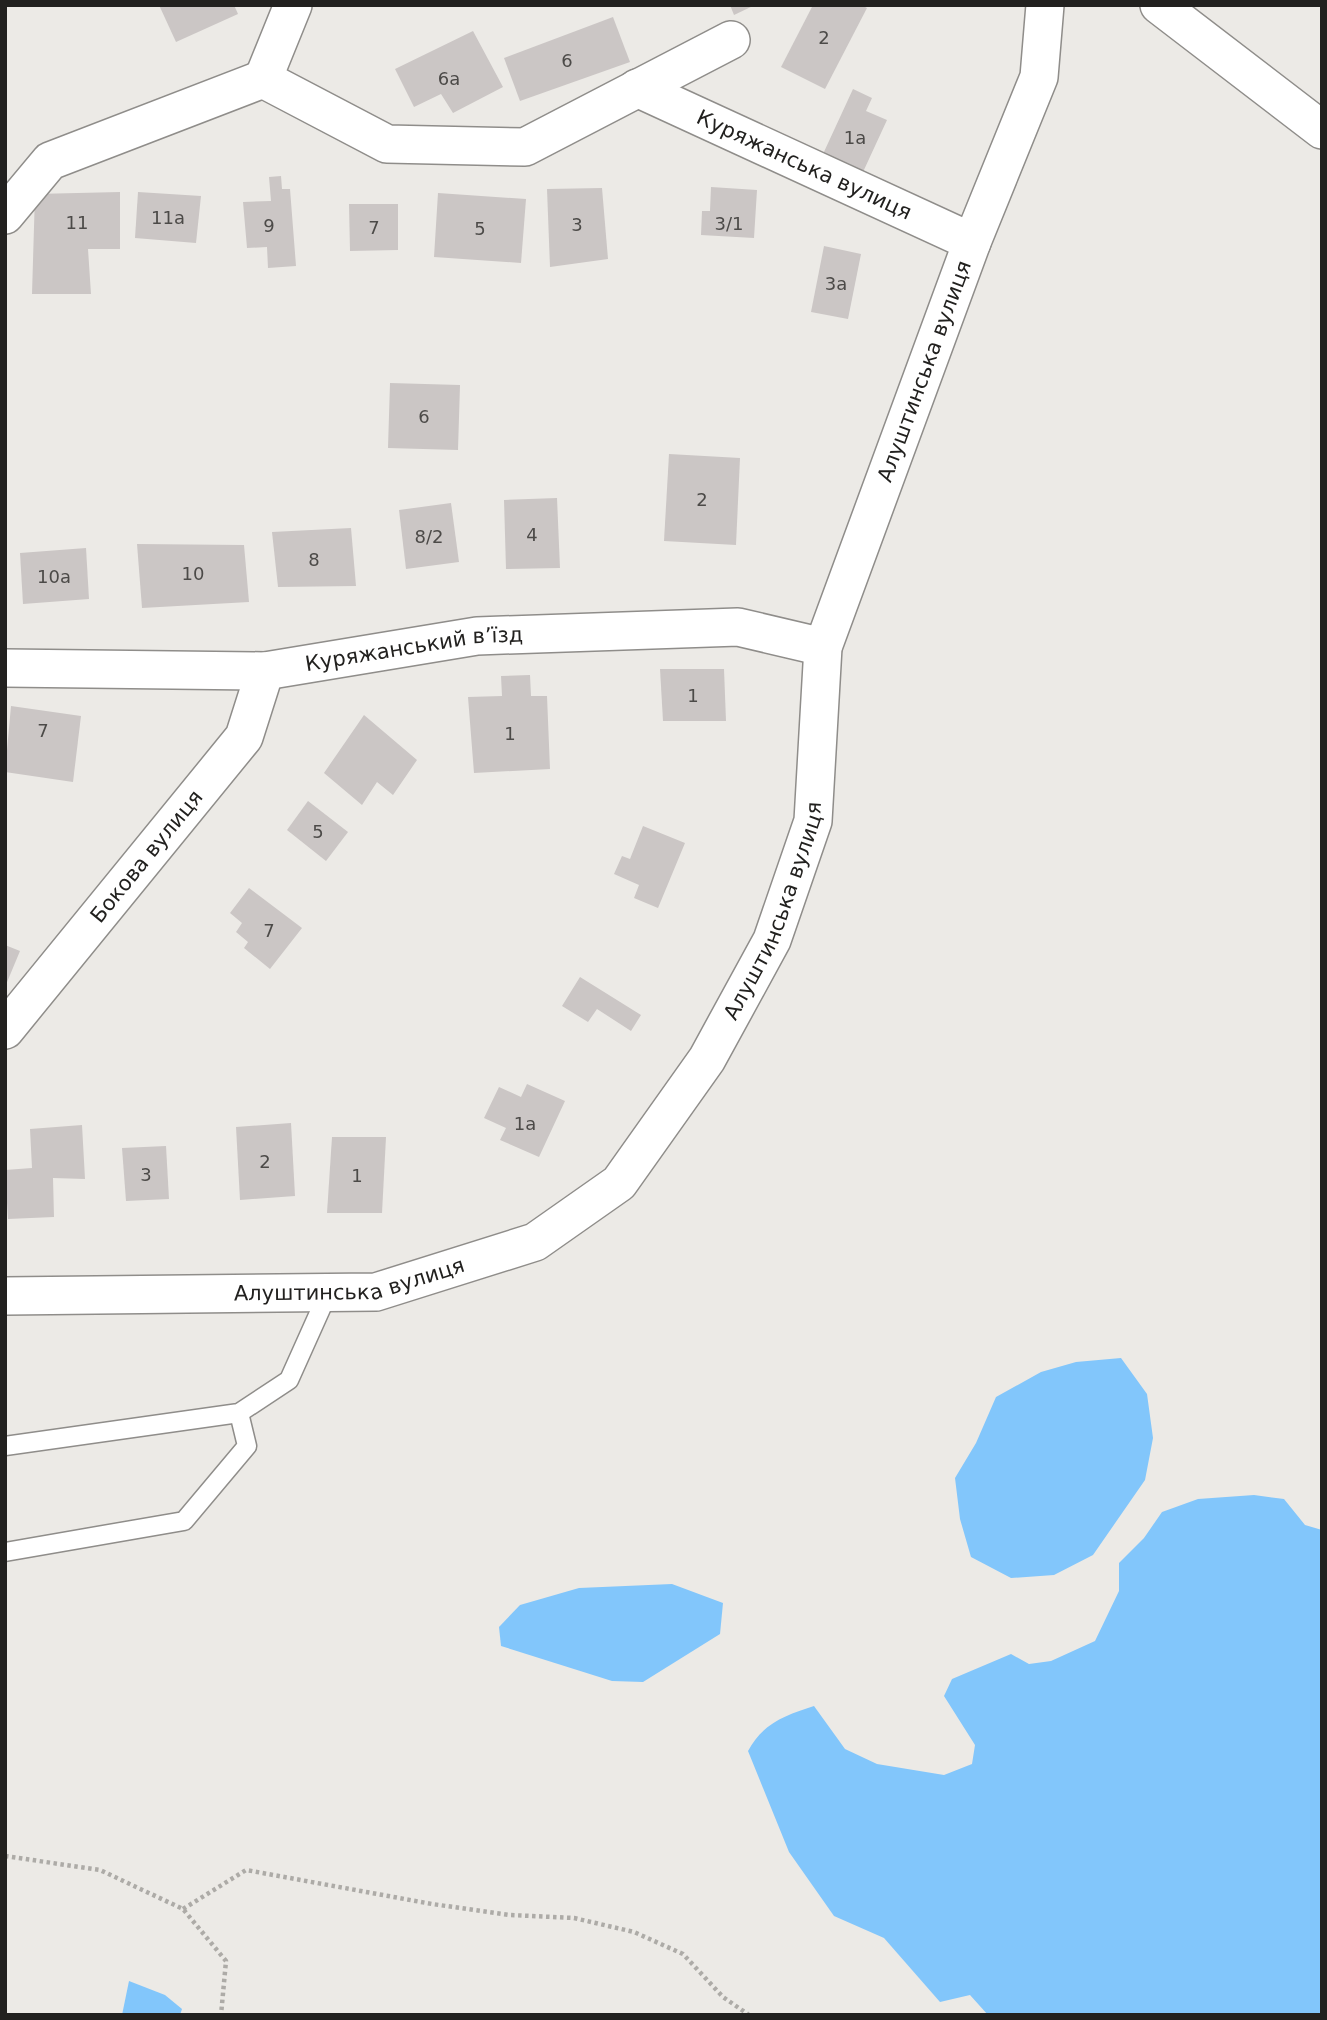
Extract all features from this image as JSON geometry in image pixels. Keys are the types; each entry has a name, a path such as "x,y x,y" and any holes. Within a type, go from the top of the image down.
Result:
{"street":[{"path":"5,215 50,161 263,79 293,5"},
{"name":"Алуштинська вулиця","path":"5,1296 376,1292 535,1242 619,1183 706,1059 772,940 813,821 823,646 972,242 1039,77 1045,5"},
{"path":"1159,5 1322,130"},
{"path":"263,79 387,144 525,147 731,40"},
{"name":"Куряжанська вулиця","path":"637,88 972,242"},
{"name":"Куряжанський в’їзд","path":"5,668 265,671 477,636 738,627 823,646"},
{"name":"Бокова вулиця","path":"5,1030 244,737 265,671"}],"lane":[{"path":"5,1446 239,1413 289,1380 328,1293"},
{"path":"5,1552 184,1521 247,1446 239,1413"}],"path":[{"path":"5,1856 100,1870 183,1909 226,1961 221,2015"},
{"path":"183,1909 246,1870 471,1910 574,1918 635,1932 683,1954 723,1997 750,2015"}],"water":[{"path":"1121,1358 1147,1394 1153,1438 1145,1480 1093,1555 1054,1575 1011,1578 971,1557 960,1519 955,1478 976,1443 996,1397 1041,1372 1076,1362"},
{"path":"1254,1495 1284,1499 1305,1525 1322,1530 1322,2015 988,2015 970,1995 940,2002 884,1938 834,1916 789,1852 748,1751 754,1741 776,1721 814,1706 845,1749 877,1764 944,1775 972,1764 975,1745 944,1696 952,1679 1011,1654 1029,1664 1051,1661 1095,1641 1119,1591 1119,1563 1144,1538 1162,1512 1198,1499"},
{"path":"672,1584 723,1603 720,1634 643,1682 612,1681 501,1646 499,1627 520,1605 579,1588"},
{"path":"129,1981 165,1995 182,2009 180,2015 122,2015"}],"building":[{"path":"159,5 234,5 238,14 176,42"},
{"path":"730,5 755,5 734,15"},
{"path":"813,5 861,5 867,8 825,89 781,67"},
{"path":"613,17 630,62 520,101 504,58"},
{"path":"473,31 503,87 453,113 441,94 414,107 395,69"},
{"path":"853,89 872,98 866,111 887,120 863,172 823,154"},
{"path":"281,176 282,189 290,189 296,266 268,268 267,247 247,248 243,202 271,201 269,177"},
{"path":"711,187 757,190 754,238 701,235 702,211 710,211"},
{"path":"602,188 608,259 550,267 547,189"},
{"path":"120,192 120,249 88,249 91,294 32,294 35,194"},
{"path":"138,192 201,196 196,243 135,238"},
{"path":"438,193 526,199 521,263 434,257"},
{"path":"349,204 398,204 398,250 350,251"},
{"path":"824,246 861,254 848,319 811,312"},
{"path":"390,383 460,385 458,450 388,448"},
{"path":"669,454 740,458 736,545 664,541"},
{"path":"557,498 560,568 506,569 504,500"},
{"path":"451,503 459,562 406,569 399,510"},
{"path":"351,528 356,586 278,587 272,532"},
{"path":"137,544 244,545 249,602 142,608"},
{"path":"86,548 89,599 23,604 20,553"},
{"path":"660,669 724,669 726,721 663,721"},
{"path":"530,675 531,696 547,696 550,769 474,773 468,697 502,696 501,676"},
{"path":"11,706 81,716 73,782 5,772"},
{"path":"364,715 417,760 393,795 377,782 362,805 324,773"},
{"path":"308,801 348,832 326,861 287,830"},
{"path":"643,826 685,843 658,908 634,898 639,885 614,874 622,856 630,859"},
{"path":"249,888 302,928 270,969 244,948 248,942 236,932 242,923 230,913"},
{"path":"5,945 20,951 5,987"},
{"path":"580,977 641,1015 631,1031 597,1009 588,1022 562,1006"},
{"path":"527,1084 565,1101 539,1157 500,1140 506,1128 484,1118 499,1087 521,1097"},
{"path":"291,1123 295,1196 240,1200 236,1127"},
{"path":"82,1125 85,1179 53,1178 54,1217 8,1219 5,1170 32,1168 30,1129"},
{"path":"332,1137 386,1137 382,1213 327,1213"},
{"path":"166,1146 169,1199 126,1201 122,1148"}]}
